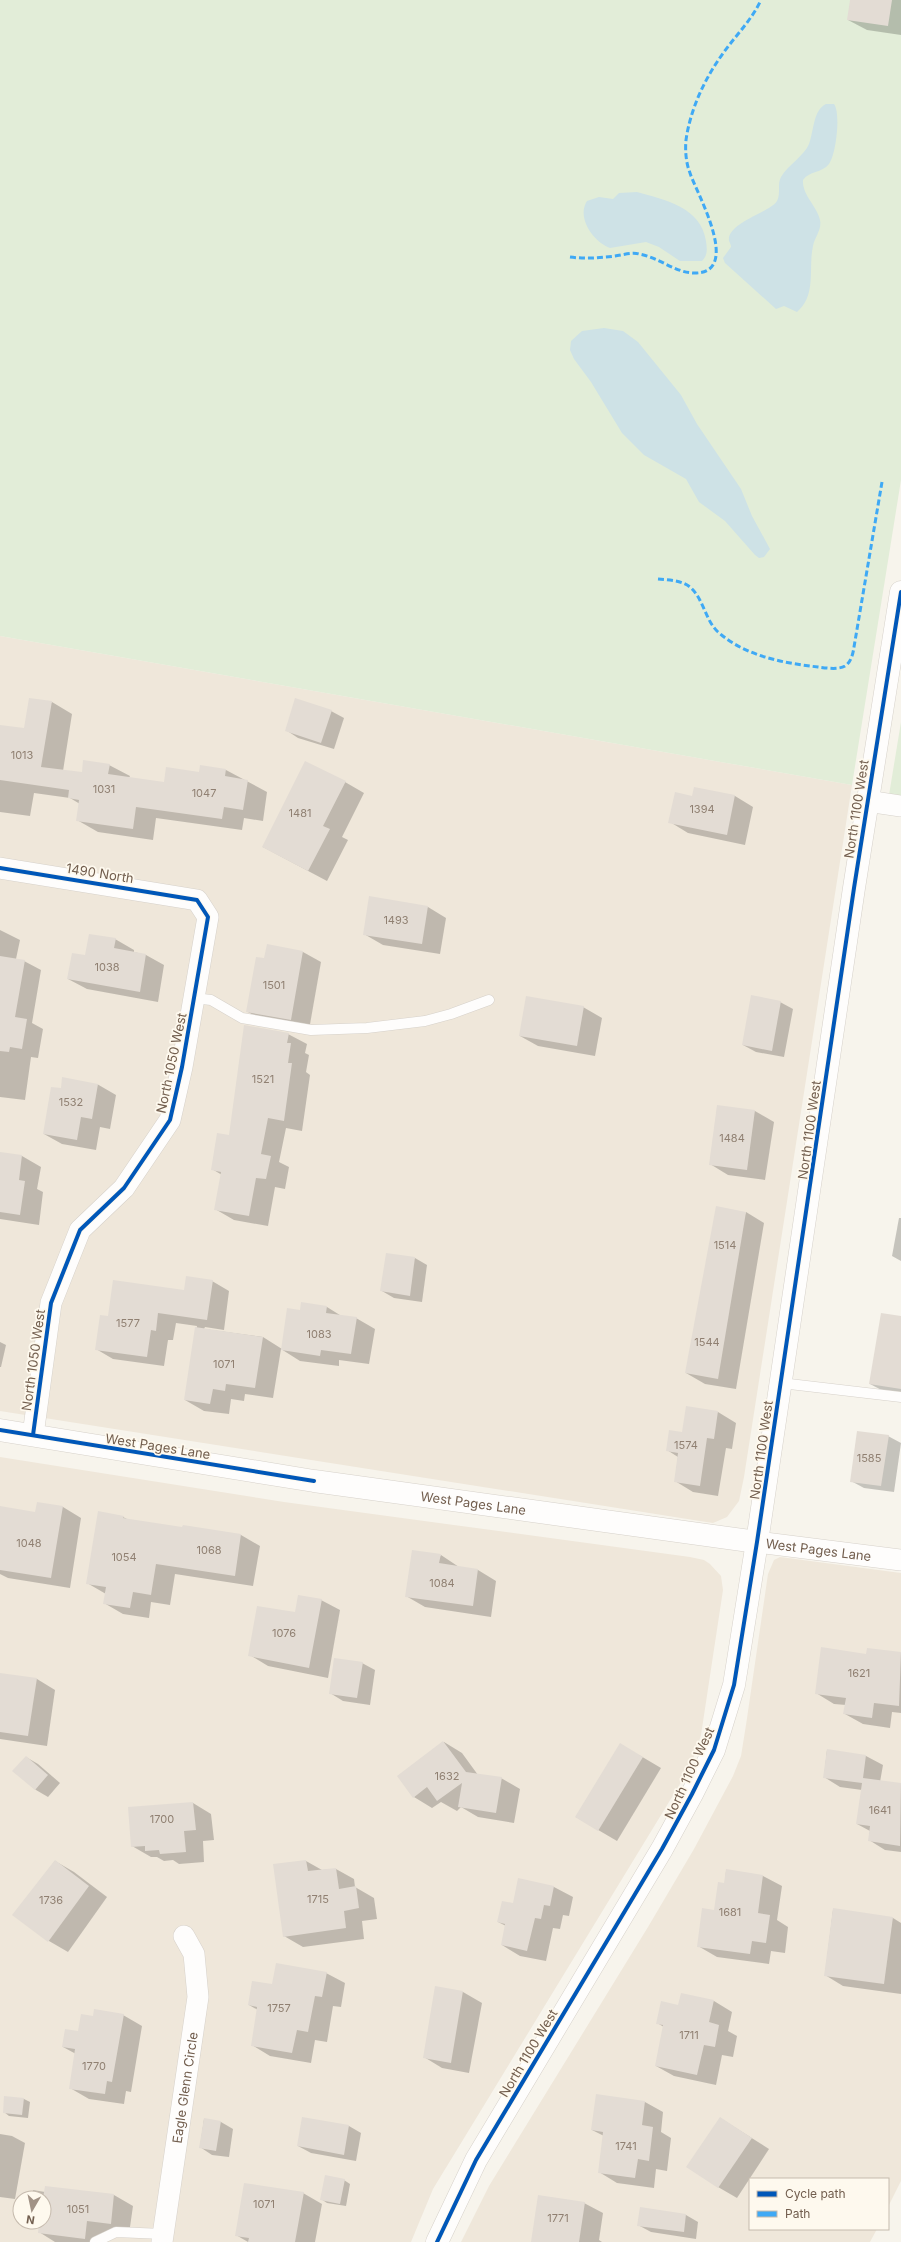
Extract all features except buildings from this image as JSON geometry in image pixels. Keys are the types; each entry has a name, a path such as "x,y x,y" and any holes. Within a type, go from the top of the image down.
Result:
{"street":[{"name":"North 1100 West","path":"437,2242 476,2160 662,1850 714,1750 734,1685 781,1383 867,801 901,592"},
{"path":"867,801 901,806"},
{"name":"1490 North","path":"0,868 197,900"},
{"name":"North 1050 West","path":"33,1435 51,1303 80,1230 124,1188 170,1120 182,1067 208,917 197,900"},
{"name":"West Pages Lane","path":"0,1430 314,1482 901,1560"},
{"name":"Eagle Glenn Circle","path":"163,2238 198,1997 194,1954 184,1936"}],"lane":[{"path":"194,998 211,1000 242,1018 311,1030 367,1028 425,1021 451,1014 489,1000"},
{"path":"781,1383 901,1397"},
{"path":"95,2242 116,2232 163,2238"}],"shaded area":[{"path":"826,104 834,104 837,116 836,143 832,159 826,167 809,175 803,180 803,185 807,196 816,210 820,220 819,230 813,246 810,289 807,298 797,312 784,306 776,309 725,263 723,258 731,247 729,241 730,235 734,229 741,223 767,209 777,201 781,177 807,148 811,139 816,116"},
{"path":"637,192 670,202 689,213 697,220 703,229 707,249 702,261 680,261 659,247 646,242 610,248 598,241 588,229 585,222 584,208 587,201 599,197 613,199 619,193"},
{"path":"604,328 623,331 638,342 681,395 697,424 741,489 752,516 770,549 764,557 759,558 755,555 725,521 699,502 686,479 644,455 622,433 591,382 574,359 570,350 571,341 582,331"},
{"path":"0,636 852,785 744,1477 739,1501 727,1517 713,1523 0,1411"},
{"path":"0,1457 284,1502 690,1557 704,1560 721,1576 723,1590 701,1735 695,1754 683,1779 433,2189 411,2242 0,2242"},
{"path":"780,1557 901,1573 901,2181 889,2205 889,2178 749,2178 749,2230 876,2230 870,2242 461,2242 489,2186 648,1927 694,1849 733,1776 741,1756 768,1574 774,1560"}],"green space":[{"path":"0,0 901,0 901,480 852,785 0,636"},
{"path":"901,722 901,796 889,795"}],"marked path":[{"path":"570,257 598,258 636,253 653,258 679,270 693,273 708,270 715,261 716,247 713,231 694,183 686,157 688,127 696,102 708,77 722,55 751,18 761,0"},
{"path":"658,579 671,580 690,587 698,597 710,621 717,631 739,647 764,657 791,663 828,668 845,666 849,662 853,652 882,482"}],"cycle path":[{"path":"437,2242 476,2160 662,1849 692,1794 714,1750 734,1685 757,1542 854,888 901,592"},
{"path":"0,868 197,900 208,917 182,1067 170,1120 124,1188 80,1230 51,1303 33,1435"},
{"path":"0,1430 314,1481"}]}
